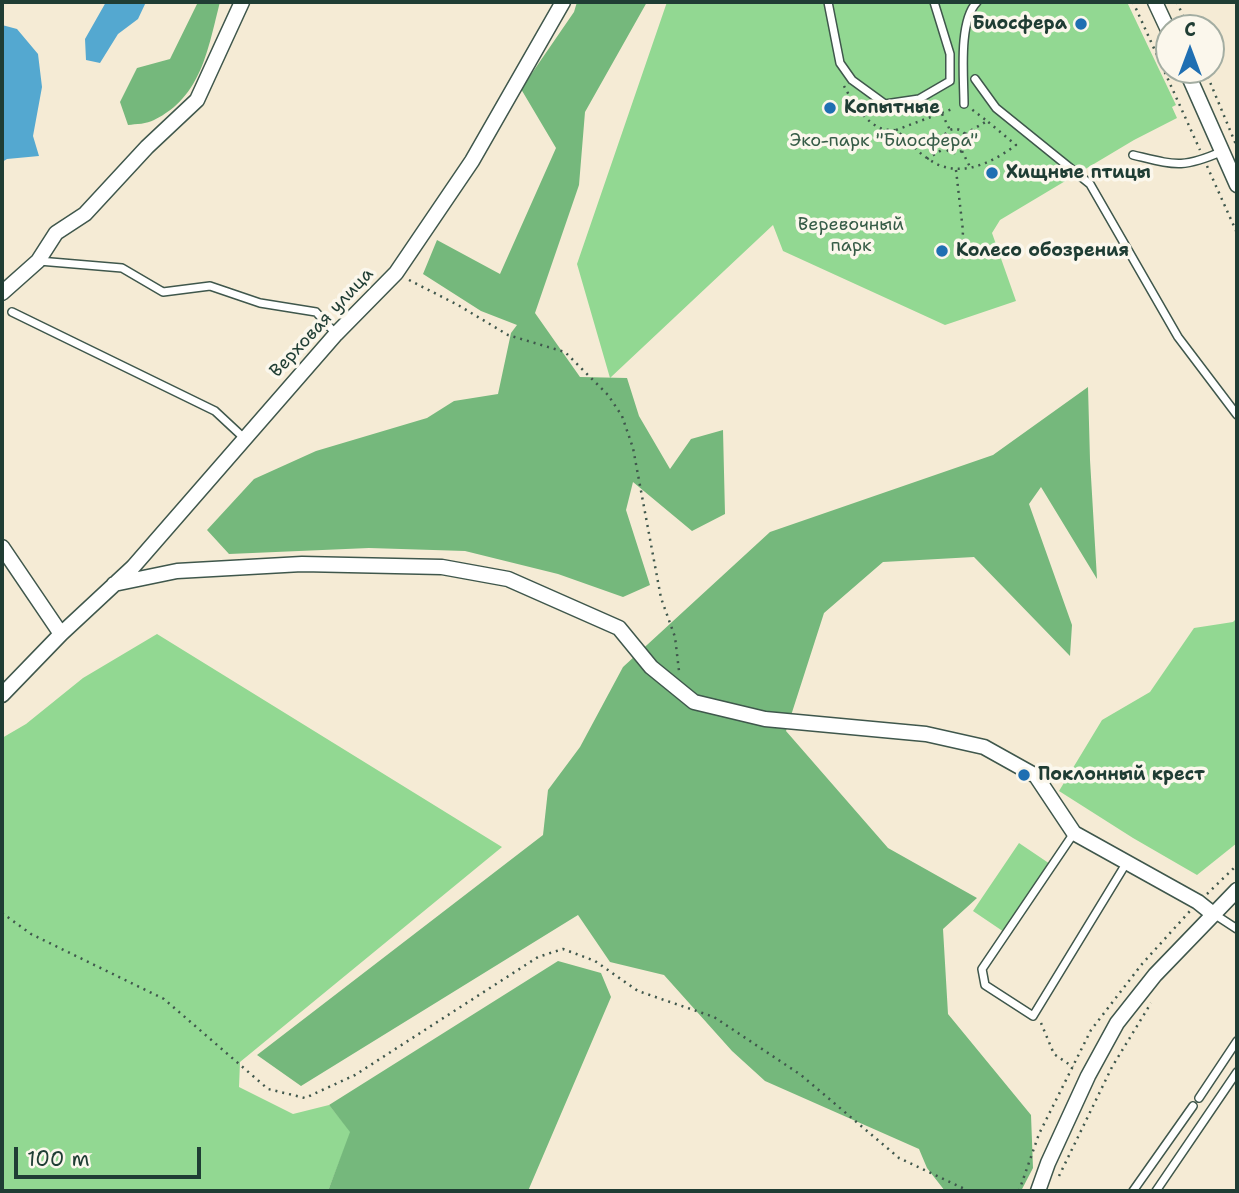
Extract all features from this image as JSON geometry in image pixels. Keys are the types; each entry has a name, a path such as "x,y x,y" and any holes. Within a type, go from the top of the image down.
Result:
{"street":[{"path":"2,293 38,261 56,233 85,214 147,147 197,100 242,2"},
{"name":"Верховая улица","path":"2,695 61,634 133,567 336,334 396,273 472,161 563,2"},
{"path":"1194,84 1230,149 1237,185"},
{"path":"2,547 61,634"},
{"path":"114,584 177,571 302,564 442,566 508,579 619,628 651,667 694,702 765,719 926,734 984,747 1036,776 1074,833 1198,902 1213,914"},
{"path":"1038,1191 1077,1101 1117,1023 1155,975 1237,890"}],"lane":[{"path":"828,2 840,63 852,80 885,104 919,99 950,81 950,54 934,2"},
{"path":"964,104 964,38 972,6 977,2"},
{"path":"975,79 996,108 1090,184 1178,337 1237,415"},
{"path":"1133,155 1181,165 1230,149"},
{"path":"38,261 122,268 163,292 210,286 260,303 316,312 336,334"},
{"path":"12,312 215,411 244,438"},
{"path":"1074,833 982,969 985,985 1033,1016 1127,862"},
{"path":"1213,914 1237,929"},
{"path":"1199,1098 1237,1041"},
{"path":"1156,1191 1237,1072"},
{"path":"1133,1191 1194,1106"}],"path":[{"path":"1133,2 1237,233"},
{"path":"840,79 856,108 881,129 896,130 964,104"},
{"path":"1209,84 1230,149"},
{"path":"942,113 950,130"},
{"path":"896,130 927,159 956,170 986,163 1016,145 987,121"},
{"path":"957,129 965,134 967,143 962,151 953,153 945,148 943,139 950,130 957,129"},
{"path":"927,159 945,148"},
{"path":"962,151 971,167"},
{"path":"956,170 963,231 962,250"},
{"path":"396,273 508,335 565,352 608,395 622,416 633,448 661,598 675,637 678,670 683,680"},
{"path":"2,913 31,934 164,999 268,1089 305,1098 355,1075 538,957 563,949 595,961 638,991 714,1017 801,1075 899,1158 969,1191"},
{"path":"1054,1184 1112,1067 1151,1003"},
{"path":"1033,1016 1041,1023 1054,1054 1073,1067"}],"green space":[{"path":"198,2 220,2 206,53 193,85 170,110 151,121 128,125 120,102 137,68 170,59"},
{"path":"577,2 647,2 585,112 579,185 535,313 580,377 627,378 639,416 670,469 691,439 723,430 725,514 692,531 633,482 626,510 650,585 623,597 558,574 465,551 369,548 229,554 207,530 254,479 316,451 427,418 454,401 498,394 511,333 517,325 481,311 423,274 437,240 500,274 556,148 521,89 574,12"},
{"name":"Эко-парк \"Биосфера\"","path":"667,2 1127,2 1155,61 1155,84 1166,84 1176,105 1172,107 1177,118 1134,140 1000,220 992,233 1016,301 945,325 783,251 773,225 610,378 577,264"},
{"path":"1088,387 1097,579 1041,487 1029,504 1072,625 1070,656 974,557 883,562 824,613 786,731 888,848 977,898 943,929 948,1014 1031,1115 1033,1168 1021,1191 945,1191 927,1168 919,1149 765,1081 732,1051 664,975 610,962 578,915 301,1086 257,1055 543,835 548,790 580,747 623,667 770,532 993,455"},
{"path":"1237,618 1237,843 1197,875 1059,791 1102,720 1150,692 1194,628 1233,622"},
{"path":"157,634 502,847 240,1062 239,1087 293,1114 329,1105 351,1132 328,1191 2,1191 2,738 26,724 83,678"},
{"path":"1019,843 1053,866 1007,934 973,911"},
{"path":"558,961 601,973 611,997 528,1191 328,1191 350,1132 329,1105"}],"water":[{"path":"106,2 146,2 138,19 118,34 100,63 86,60 85,39"},
{"path":"2,25 17,29 38,54 42,87 33,136 39,156 7,159 2,162 4,134"}],"place":[{"name":"Биосфера","path":"1081,24"},
{"name":"Копытные","path":"830,108"},
{"name":"Хищные птицы","path":"992,173"},
{"name":"Колесо обозрения","path":"942,251"},
{"name":"Поклонный крест","path":"1024,775"}],"park label":[{"name":"Веревочный парк","path":"851,235"}]}
